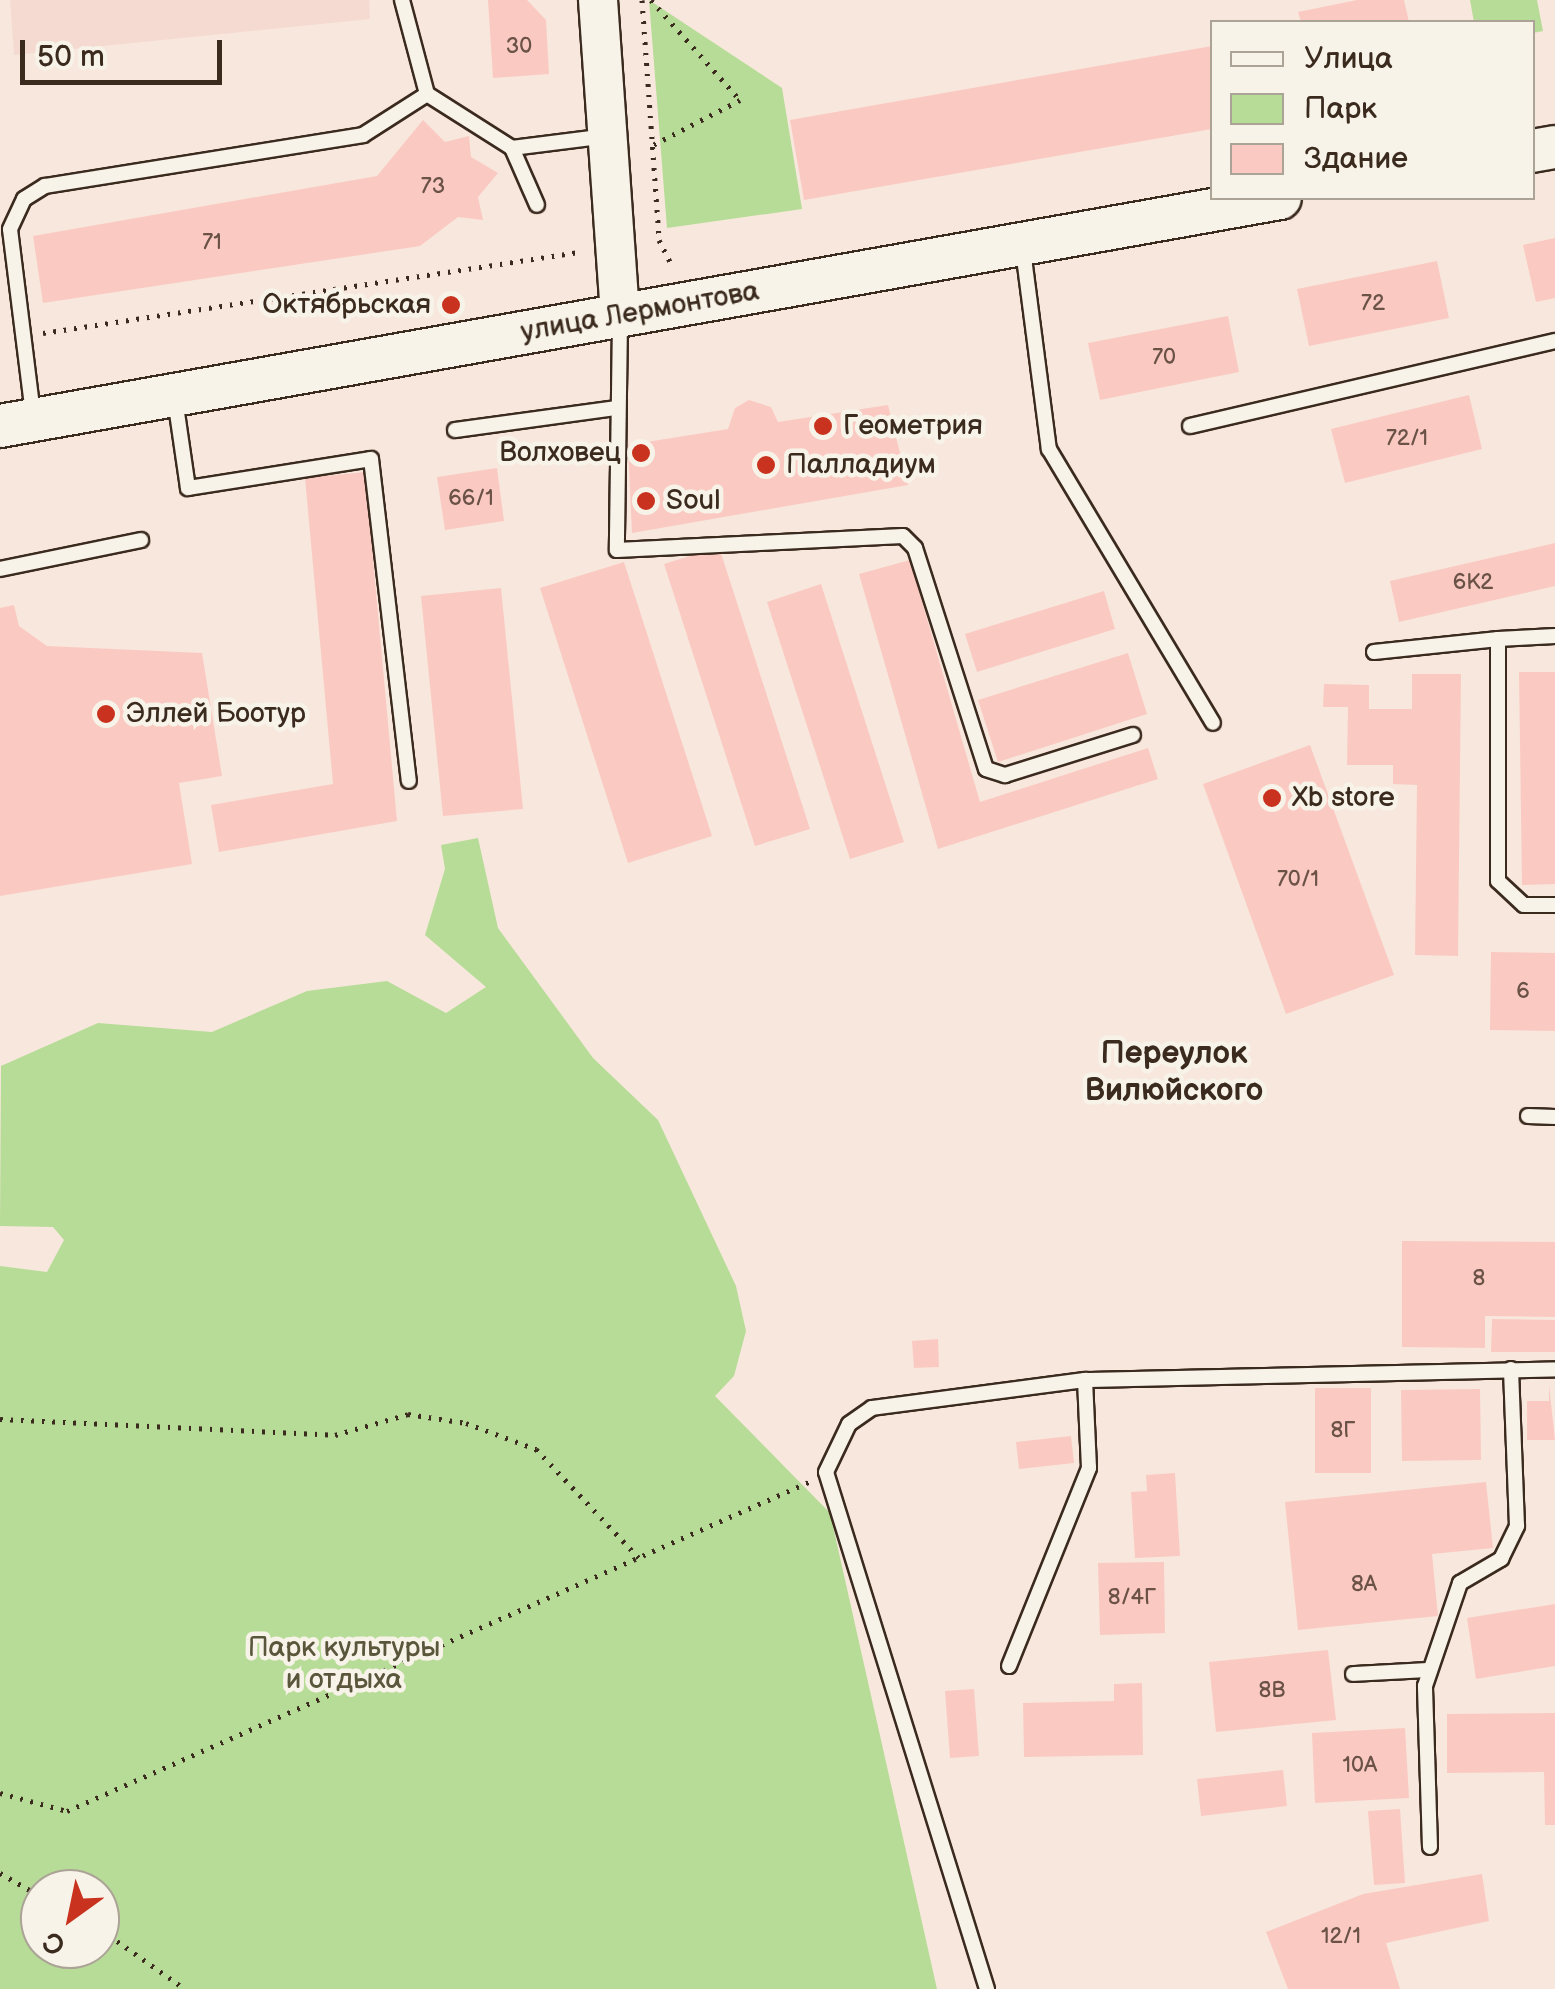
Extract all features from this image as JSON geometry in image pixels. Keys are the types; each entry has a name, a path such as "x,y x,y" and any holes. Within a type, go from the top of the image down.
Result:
{"main road":[{"name":"улица Лермонтова","path":"17,423 1269,200"}],"street":[{"path":"598,0 620,316"}],"lane":[{"path":"402,0 426,94 512,148 537,204"},
{"path":"17,423 24,336 10,229 34,192 362,135 426,94"},
{"path":"512,148 607,136"},
{"path":"1022,245 1049,449 1214,723"},
{"path":"620,316 615,408 617,550 903,536 915,548 986,769 1005,776 1133,735"},
{"path":"1190,426 1555,341"},
{"path":"174,394 188,488 371,459 409,781"},
{"path":"455,430 615,408"},
{"path":"0,570 141,540"},
{"path":"1374,652 1555,636"},
{"path":"1498,639 1498,882 1524,905 1555,905"},
{"path":"1528,1116 1555,1117"},
{"path":"1430,1847 1430,1670 1462,1578 1493,1567 1516,1531 1511,1369"},
{"path":"988,1989 826,1472 834,1445 872,1408 1085,1380 1555,1369"},
{"path":"1009,1666 1089,1468 1085,1380"},
{"path":"1353,1674 1430,1670"}],"path":[{"path":"642,0 658,240 674,268"},
{"path":"651,0 740,100 652,145"},
{"path":"24,336 578,252"},
{"path":"0,1419 335,1434 408,1414 466,1423 536,1449 640,1559"},
{"path":"0,1793 66,1811 640,1559 826,1472"},
{"path":"120,1943 185,1989"}],"shaded area":[{"path":"10,0 369,0 370,19 14,55"}],"green space":[{"path":"649,0 782,88 802,209 667,228"},
{"path":"1470,0 1537,0 1543,31 1535,33 1535,20 1474,20"},
{"name":"Парк культуры и отдыха","path":"478,838 498,928 593,1058 658,1120 736,1286 746,1331 734,1376 715,1396 830,1513 937,1989 0,1989 0,1266 47,1272 64,1240 53,1227 0,1226 1,1066 98,1023 212,1032 307,991 387,981 446,1013 486,987 425,935 445,869 441,845"}],"building":[{"path":"488,0 527,0 546,20 549,74 493,78"},
{"path":"1357,0 1404,0 1409,20 1300,20 1298,12"},
{"path":"1210,46 1210,129 804,200 790,120"},
{"path":"423,120 445,142 469,136 471,157 498,173 478,197 483,220 458,217 420,246 43,303 33,236 377,176"},
{"path":"1555,238 1555,298 1536,302 1523,245"},
{"path":"1437,261 1449,318 1309,346 1297,289"},
{"path":"1228,316 1239,372 1100,400 1088,343"},
{"path":"1469,395 1482,449 1345,483 1331,429"},
{"name":"Палладиум","path":"749,400 771,407 778,422 888,405 908,485 632,533 628,445 728,429 735,408"},
{"path":"497,468 504,521 445,530 437,477"},
{"path":"365,472 397,821 219,852 211,805 333,784 305,478"},
{"path":"1555,543 1555,586 1399,622 1390,581"},
{"path":"719,547 810,829 755,846 664,564"},
{"path":"910,560 980,802 1148,748 1158,779 938,849 859,574"},
{"path":"624,562 712,836 628,863 540,588"},
{"path":"821,584 904,842 850,859 767,602"},
{"path":"501,588 523,809 443,816 421,596"},
{"path":"1104,591 1115,629 977,672 965,634"},
{"name":"Эллей Боотур","path":"14,605 19,626 47,646 202,653 222,776 179,783 192,864 0,896 0,608"},
{"path":"1128,653 1147,714 998,762 978,700"},
{"path":"1519,672 1555,672 1555,884 1522,885"},
{"path":"1412,674 1461,674 1458,956 1415,955 1417,785 1393,784 1393,765 1347,765 1348,707 1323,707 1324,684 1369,685 1369,709 1412,709"},
{"path":"1310,745 1394,975 1286,1014 1203,784"},
{"path":"1491,952 1555,953 1555,1031 1490,1030"},
{"path":"1402,1241 1555,1242 1555,1317 1485,1316 1485,1348 1402,1347"},
{"path":"1492,1319 1555,1320 1555,1352 1491,1352"},
{"path":"938,1339 939,1367 914,1368 912,1341"},
{"path":"1549,1385 1555,1440 1527,1440 1527,1401 1549,1401"},
{"path":"1315,1388 1371,1388 1371,1473 1315,1473"},
{"path":"1480,1389 1481,1460 1402,1461 1401,1390"},
{"path":"1071,1436 1074,1463 1019,1469 1016,1442"},
{"path":"1175,1473 1180,1556 1135,1558 1131,1492 1147,1491 1146,1475"},
{"path":"1486,1482 1493,1548 1432,1554 1438,1616 1298,1630 1285,1502"},
{"path":"1164,1562 1165,1633 1100,1635 1098,1563"},
{"path":"1555,1604 1555,1666 1476,1679 1467,1618"},
{"path":"1328,1650 1336,1720 1216,1732 1209,1662"},
{"path":"1142,1683 1143,1755 1024,1757 1023,1703 1114,1701 1114,1684"},
{"path":"974,1689 979,1756 950,1758 945,1691"},
{"path":"1555,1713 1555,1825 1545,1825 1544,1772 1447,1773 1447,1714"},
{"path":"1405,1728 1409,1798 1315,1803 1312,1733"},
{"path":"1283,1770 1287,1806 1201,1816 1197,1779"},
{"path":"1400,1809 1405,1883 1374,1885 1368,1811"},
{"path":"1482,1874 1489,1921 1386,1943 1400,1989 1288,1989 1266,1932 1363,1894"}],"place":[{"name":"Октябрьская","path":"451,305"},
{"name":"Геометрия","path":"823,426"},
{"name":"Волховец","path":"641,453"},
{"name":"Палладиум","path":"766,465"},
{"name":"Soul","path":"646,501"},
{"name":"Эллей Боотур","path":"106,714"},
{"name":"Xb store","path":"1272,798"}],"district":[{"name":"Переулок Вилюйского","path":"1174,1074"}]}
